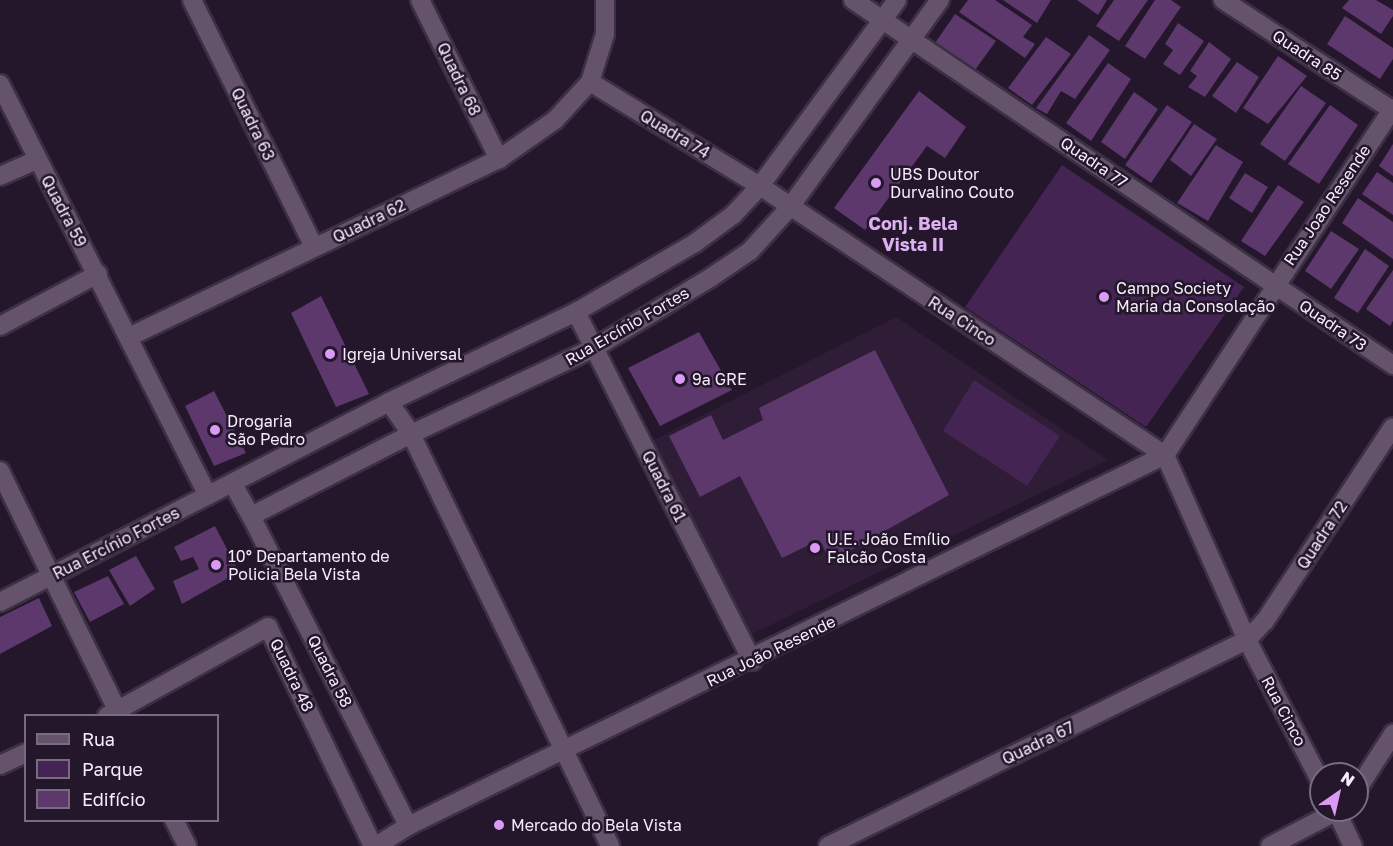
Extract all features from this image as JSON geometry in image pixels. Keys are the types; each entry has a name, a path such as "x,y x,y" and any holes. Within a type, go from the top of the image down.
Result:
{"street":[{"name":"Quadra 63","path":"192,0 314,247"},
{"name":"Quadra 68","path":"420,0 499,159"},
{"path":"590,82 605,34 604,0"},
{"name":"Quadra 77","path":"854,0 914,38 1274,285"},
{"name":"Rua Ercínio Fortes","path":"0,602 389,402 576,312 695,243 733,215 760,186 897,0"},
{"name":"Rua Ercínio Fortes","path":"251,516 411,434 594,348 750,251 790,207 940,0"},
{"name":"Quadra 85","path":"1222,0 1393,109"},
{"name":"Quadra 62","path":"130,336 499,159 555,120 590,82"},
{"name":"Quadra 74","path":"590,82 760,186"},
{"name":"Quadra 59","path":"0,84 37,160 130,336 208,495"},
{"name":"Rua Joao Resende","path":"1165,454 1274,285 1393,109"},
{"path":"0,176 37,160"},
{"name":"Rua Cinco","path":"760,186 1165,454 1247,640 1311,762"},
{"path":"0,326 98,274"},
{"name":"Quadra 73","path":"1274,285 1393,365"},
{"name":"Quadra 61","path":"576,312 752,661"},
{"path":"389,402 411,434 610,846"},
{"name":"Quadra 72","path":"1247,640 1265,621 1393,427"},
{"name":"Rua João Resende","path":"375,846 408,826 752,661 1165,454"},
{"name":"Quadra 48","path":"0,471 115,714 268,627 375,846"},
{"path":"233,484 251,516"},
{"name":"Quadra 58","path":"251,516 408,826"},
{"name":"Quadra 67","path":"833,845 1247,640"},
{"path":"1369,771 1393,734"},
{"path":"0,765 24,754"},
{"path":"175,822 187,846"},
{"path":"1270,846 1316,822"},
{"path":"1342,822 1353,846"}],"shaded area":[{"name":"U.E. João Emílio Falcão Costa","path":"896,317 1108,460 746,637 650,442"}],"green space":[{"name":"Campo Society Maria da Consolação","path":"1062,165 1244,287 1146,427 965,307"},
{"path":"974,380 1060,436 1027,486 943,431"}],"building":[{"path":"968,0 995,0 1032,25 1023,37 1035,44 1025,58 959,12"},
{"path":"1003,0 1051,0 1037,23"},
{"path":"1077,0 1107,0 1098,15"},
{"path":"1114,0 1148,0 1119,41 1096,26"},
{"path":"1155,0 1171,0 1181,7 1145,59 1125,46"},
{"path":"1349,0 1376,0 1393,10 1393,16 1381,34 1342,8"},
{"path":"955,14 996,41 975,70 935,43"},
{"path":"1345,16 1393,48 1393,59 1380,79 1327,44"},
{"path":"1178,23 1204,41 1180,75 1163,64 1173,50 1165,44"},
{"path":"1089,35 1110,50 1075,99 1061,91 1047,114 1036,108"},
{"path":"1046,37 1071,54 1032,105 1008,88"},
{"path":"1209,42 1231,59 1205,97 1188,87 1197,76 1190,71"},
{"path":"1278,56 1307,76 1268,124 1243,108"},
{"path":"1237,62 1259,77 1236,113 1212,96"},
{"path":"1108,63 1131,79 1091,141 1066,123"},
{"path":"1301,86 1326,103 1285,161 1260,144"},
{"name":"UBS Doutor Durvalino Couto","path":"919,91 966,127 945,158 927,146 865,230 834,208"},
{"path":"1134,92 1158,109 1125,159 1101,142"},
{"path":"1167,105 1192,122 1151,183 1125,165"},
{"path":"1330,105 1358,125 1319,184 1288,164"},
{"path":"1194,124 1217,139 1191,176 1170,160"},
{"path":"1393,144 1393,176 1379,166"},
{"path":"1216,145 1243,162 1208,221 1177,203"},
{"path":"1377,172 1393,183 1393,215 1362,194"},
{"path":"1245,173 1268,187 1252,213 1229,198"},
{"path":"1278,185 1304,202 1265,256 1241,241"},
{"path":"1358,198 1393,222 1393,259 1342,223"},
{"path":"1331,231 1359,249 1331,289 1305,271"},
{"path":"1365,249 1389,266 1358,313 1334,298"},
{"path":"1393,270 1393,321 1390,326 1366,309"},
{"name":"Igreja Universal","path":"321,296 369,394 336,407 291,313"},
{"name":"9ª GRE","path":"699,332 732,390 660,426 628,368"},
{"path":"875,350 949,495 831,561 819,540 782,558 740,476 700,497 669,436 711,415 723,440 763,420 759,408"},
{"name":"Drogaria São Pedro","path":"214,391 246,453 214,466 185,406"},
{"name":"10° Departamento de Policia Bela Vista","path":"215,526 239,572 182,604 173,581 199,569 193,557 181,561 174,547"},
{"path":"136,556 155,589 130,606 109,570"},
{"path":"108,576 124,604 90,622 74,592"},
{"path":"39,598 52,626 0,654 0,617"}],"place":[{"name":"UBS Doutor Durvalino Couto","path":"876,183"},
{"name":"Campo Society Maria da Consolação","path":"1104,297"},
{"name":"Igreja Universal","path":"330,354"},
{"name":"9ª GRE","path":"680,379"},
{"name":"Drogaria São Pedro","path":"215,430"},
{"name":"U.E. João Emílio Falcão Costa","path":"815,548"},
{"name":"10° Departamento de Policia Bela Vista","path":"216,565"},
{"name":"Mercado do Bela Vista","path":"499,825"}],"district":[{"name":"Conj. Bela Vista II","path":"913,234"}]}
